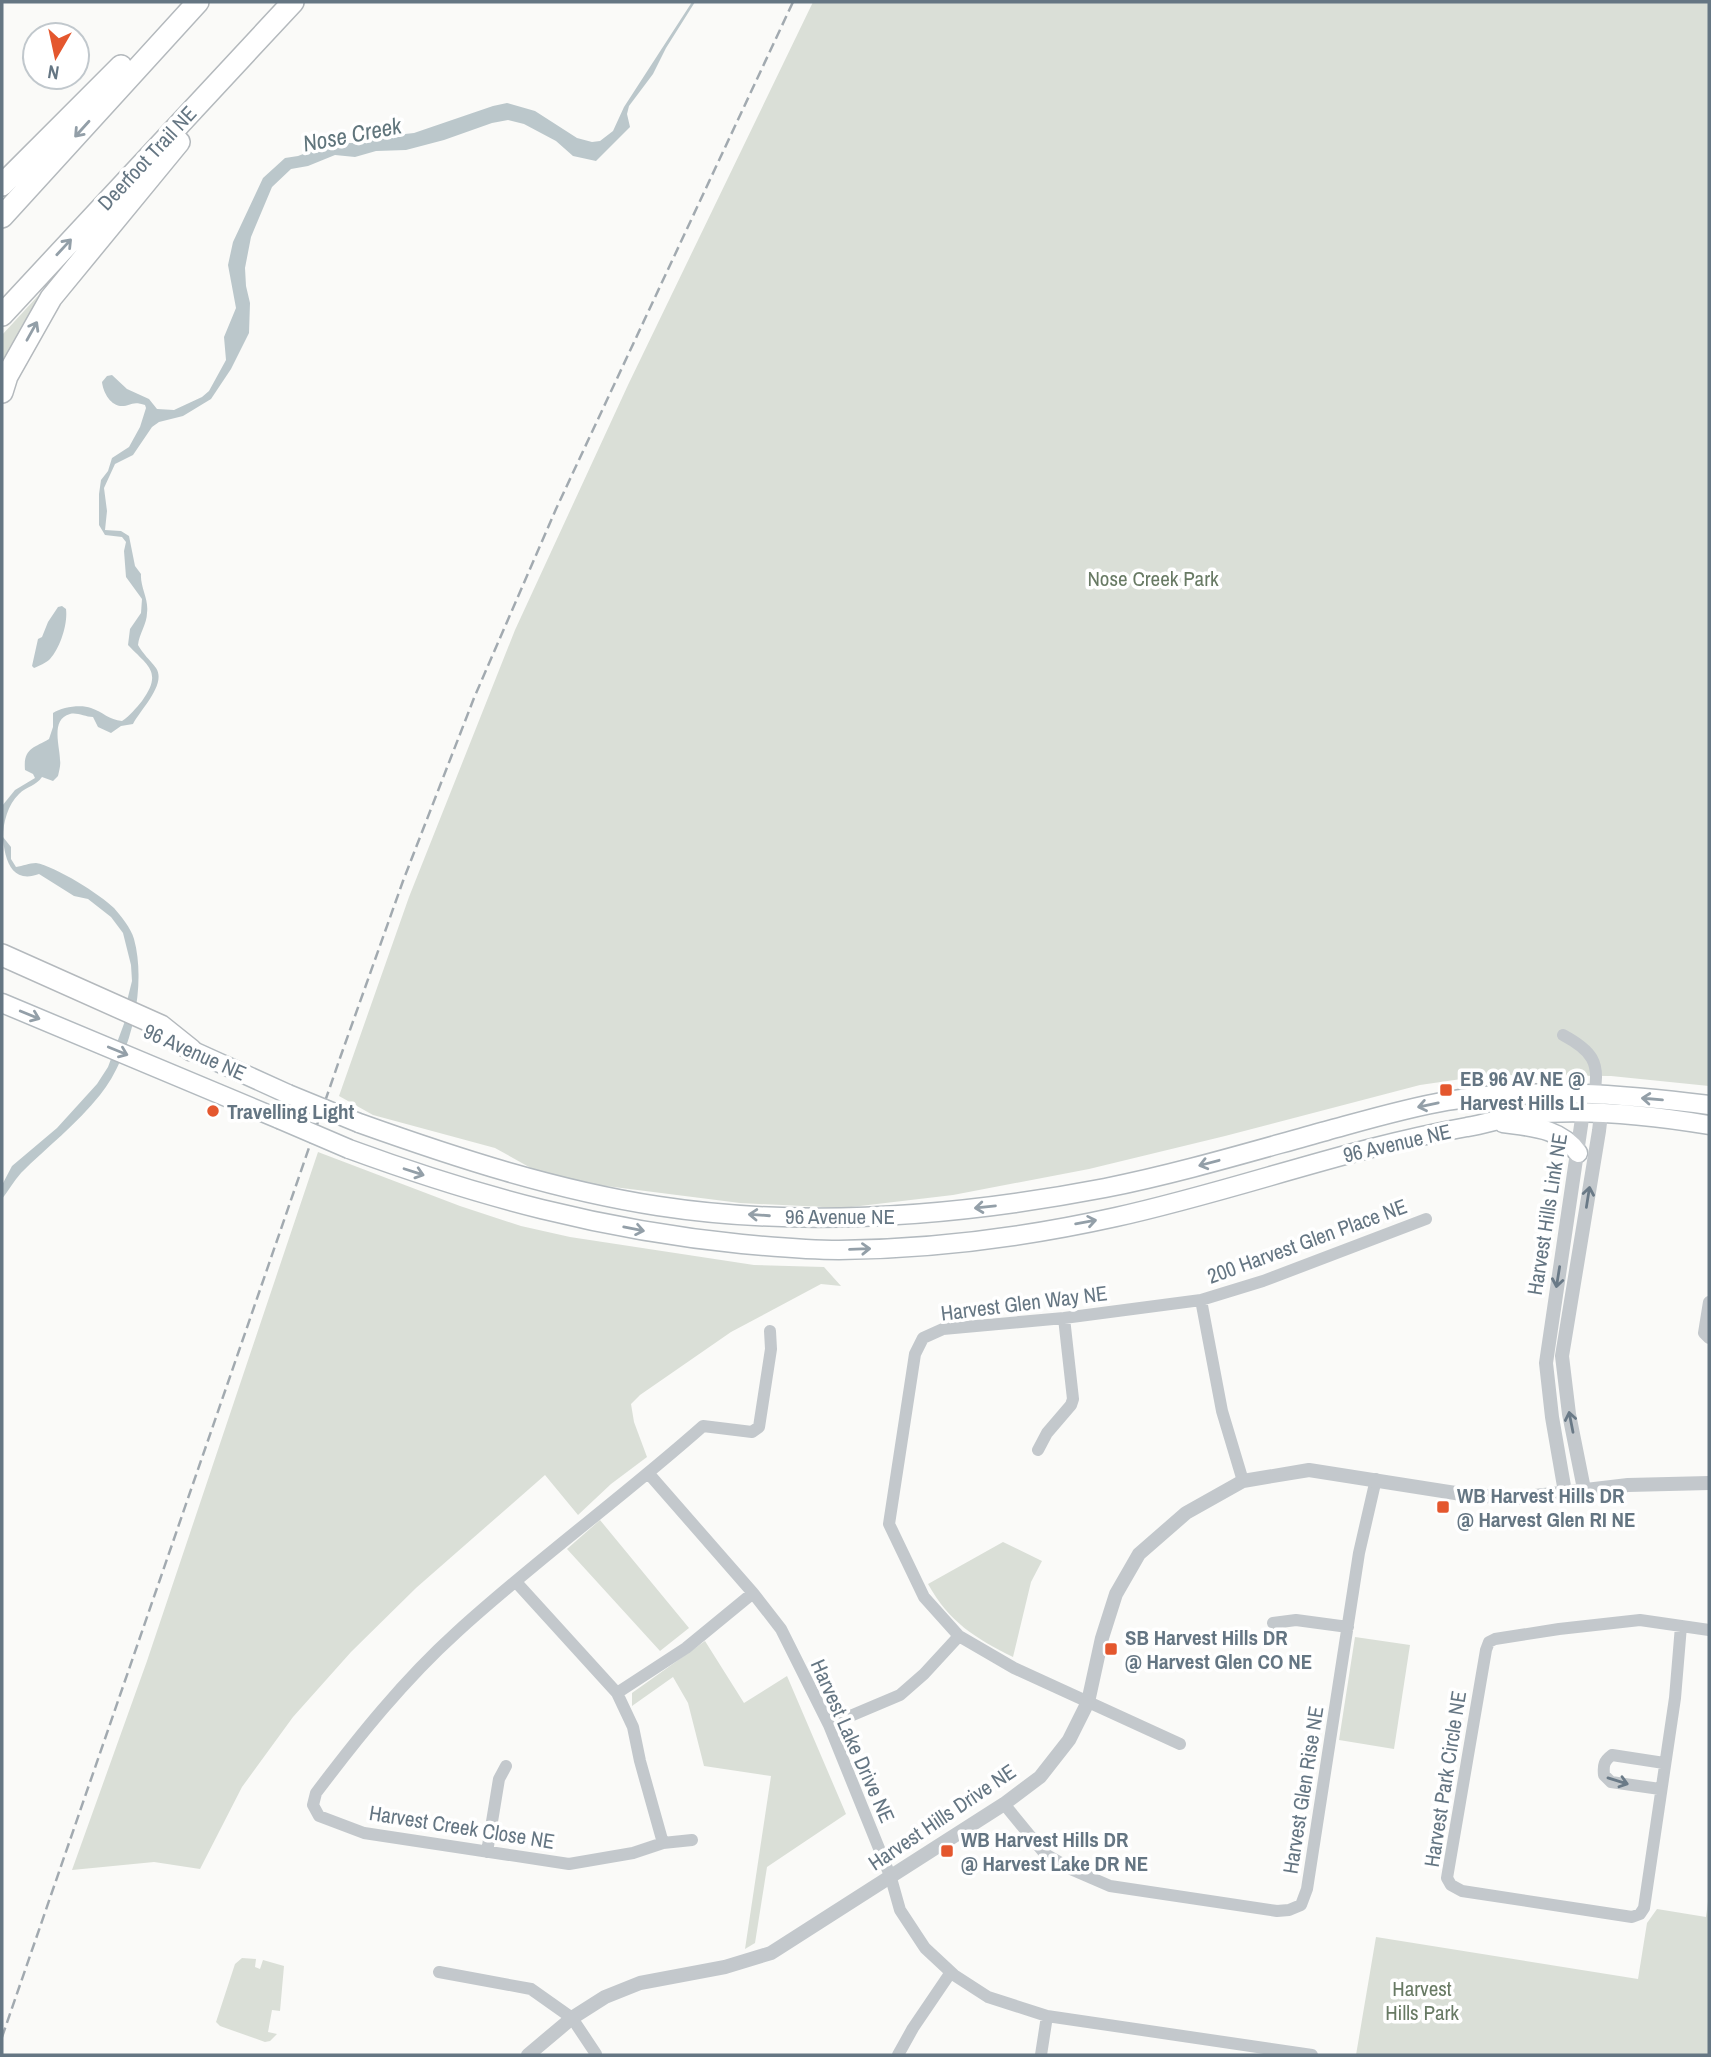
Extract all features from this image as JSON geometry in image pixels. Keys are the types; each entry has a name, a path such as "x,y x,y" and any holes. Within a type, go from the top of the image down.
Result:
{"highway":[{"name":"Deerfoot Trail NE","path":"2,315 293,2"},
{"path":"2,185 173,14 196,4"},
{"path":"2,217 196,4"},
{"path":"2,392 7,376 51,298 202,115 213,88"},
{"path":"2,955 64,987 161,1026 191,1050"}],"main road":[{"path":"2,965 64,987"},
{"name":"96 Avenue NE","path":"2,1003 349,1149 482,1195 559,1215 657,1234 789,1248 838,1250 909,1247 982,1239 1111,1218 1405,1138 1496,1122 1524,1114 1592,1113 1709,1125"},
{"name":"96 Avenue NE","path":"191,1050 359,1123 489,1167 566,1188 658,1206 834,1218 908,1215 1005,1204 1154,1178 1385,1115 1448,1101 1519,1094 1594,1094 1709,1105"},
{"path":"1496,1122 1555,1133 1563,1137 1578,1153"},
{"path":"1154,1178 1162,1206"}],"street":[{"path":"1563,1035 1591,1054 1598,1077 1594,1094"},
{"name":"Harvest Hills Link NE","path":"1584,1489 1569,1414 1562,1356 1594,1094"},
{"name":"Harvest Hills Link NE","path":"1565,1492 1546,1363 1578,1153 1592,1113"},
{"name":"200 Harvest Glen Place NE","path":"1201,1300 1263,1281 1426,1219"},
{"path":"1201,1300 1222,1411 1243,1481"},
{"name":"Harvest Glen Way NE","path":"1180,1744 1014,1668 959,1636 924,1597 889,1524 915,1354 923,1338 943,1329 1064,1318 1201,1300"},
{"path":"1709,1302 1704,1333 1709,1338"},
{"path":"1038,1450 1047,1433 1073,1399 1064,1318"},
{"name":"Harvest Creek Close NE","path":"692,1840 663,1843 633,1853 569,1864 364,1833 323,1819 313,1805 316,1793 368,1725 455,1633 649,1474 703,1426 752,1432 759,1427 771,1349 770,1331"},
{"name":"Harvest Hills Drive NE","path":"528,2055 572,2018 605,1997 640,1983 726,1967 771,1953 891,1878 1004,1804 1040,1777 1057,1759 1088,1702 1102,1639 1116,1594 1139,1554 1185,1513 1243,1481 1309,1470 1468,1496 1518,1498 1628,1485 1709,1483"},
{"name":"Harvest Lake Drive NE","path":"649,1474 753,1592 781,1629 829,1725 891,1878 900,1910 925,1948 951,1972 988,1997 1047,2016 1311,2055"},
{"name":"Harvest Glen Rise NE","path":"1004,1804 1045,1854 1110,1886 1277,1911 1301,1905 1308,1879 1360,1553 1377,1479"},
{"path":"516,1582 617,1693 633,1727 663,1843"},
{"path":"617,1693 686,1648 753,1592"},
{"path":"1273,1623 1296,1620 1348,1627"},
{"name":"Harvest Park Circle NE","path":"1681,1626 1675,1698 1644,1908 1640,1914 1632,1917 1462,1891 1451,1885 1447,1878 1489,1642 1559,1629 1640,1620 1709,1630"},
{"path":"829,1725 900,1695 924,1674 959,1636"},
{"path":"1660,1789 1611,1782 1604,1775 1603,1766 1605,1759 1612,1755 1664,1763"},
{"path":"487,1852 499,1779 506,1766"},
{"path":"439,1972 531,1989 572,2018 596,2054"},
{"path":"898,2055 951,1972"},
{"path":"1041,2055 1047,2016"}],"green space":[{"name":"Nose Creek Park","path":"813,2 1709,2 1709,1086 1611,1076 1489,1075 1420,1085 1089,1169 953,1195 843,1208 740,1203 598,1185 538,1172 495,1148 373,1115 339,1096 409,897 515,630 628,385"},
{"path":"47,286 50,286 27,318 2,367 2,335"},
{"path":"318,1152 460,1206 521,1226 570,1237 754,1265 824,1267 841,1286 821,1284 731,1332 640,1395 631,1404 634,1422 647,1457 611,1484 578,1515 545,1475 416,1588 351,1652 293,1717 242,1787 200,1869 154,1862 72,1870 147,1661"},
{"path":"600,1520 689,1628 660,1651 567,1549"},
{"path":"1003,1542 1042,1561 1031,1582 1013,1657 964,1628 945,1609 928,1584"},
{"path":"1355,1637 1410,1645 1394,1749 1339,1740"},
{"path":"705,1641 744,1703 787,1676 846,1814 767,1867 755,1943 745,1949 771,1776 704,1766 688,1703 673,1677 632,1706 632,1693"},
{"name":"Harvest Hills Park","path":"1709,1894 1709,2055 1356,2055 1376,1937 1638,1979 1647,1923 1657,1909 1706,1917"},
{"path":"242,1958 256,1959 255,1967 260,1969 263,1960 284,1966 280,2011 272,2010 268,2032 277,2034 270,2041 265,2042 220,2026 216,2022 235,1964"}],"shaded area":[{"path":"692,2 695,2 653,74 629,106 627,114 630,127 596,161 573,156 556,141 524,124 508,120 406,150 376,151 355,157 335,155 308,166 291,169 272,187 251,237 245,268 250,303 249,333 231,369 211,399 183,416 159,422 152,427 133,455 115,464 104,488 107,511 105,530 121,531 129,536 135,566 141,574 147,608 146,621 138,645 156,668 158,682 133,724 121,726 111,733 98,727 93,717 73,714 64,717 58,727 58,776 53,781 42,777 22,791 9,808 5,820 3,837 11,847 11,859 16,867 36,863 54,869 89,889 117,911 134,939 139,978 134,1020 111,1079 82,1116 21,1173 2,1199 2,1185 12,1166 57,1128 97,1084 108,1067 125,1021 132,981 123,933 111,917 88,899 74,896 39,874 26,876 17,873 10,866 6,855 3,843 2,830 2,806 15,790 35,778 25,770 26,757 31,750 49,739 53,727 53,713 82,706 122,721 142,701 151,683 152,676 147,664 128,645 130,629 141,613 142,599 126,577 126,542 122,537 105,535 99,525 101,480 108,471 112,458 129,447 146,408 145,405 137,403 116,405 107,397 102,382 112,375 127,389 149,399 157,409 174,410 209,391 226,360 224,337 236,308 228,265 233,242 263,178 285,158 332,143 355,143 369,138 414,133 507,103 535,111 577,138 600,141 613,131 624,107"},
{"path":"58,607 66,609 66,615 60,642 50,659 34,668 32,666 38,639 42,637"}],"railway":[{"path":"2,2037 340,1058 403,881 474,698 556,509 793,2"}],"place":[{"name":"EB 96 AV NE @ Harvest Hills LI","path":"1446,1090"},
{"name":"Travelling Light","path":"213,1111"},
{"name":"WB Harvest Hills DR @ Harvest Glen RI NE","path":"1443,1507"},
{"name":"SB Harvest Hills DR @ Harvest Glen CO NE","path":"1111,1649"},
{"name":"WB Harvest Hills DR @ Harvest Lake DR NE","path":"947,1851"}],"water label":[{"name":"Nose Creek","path":"352,134"}]}
